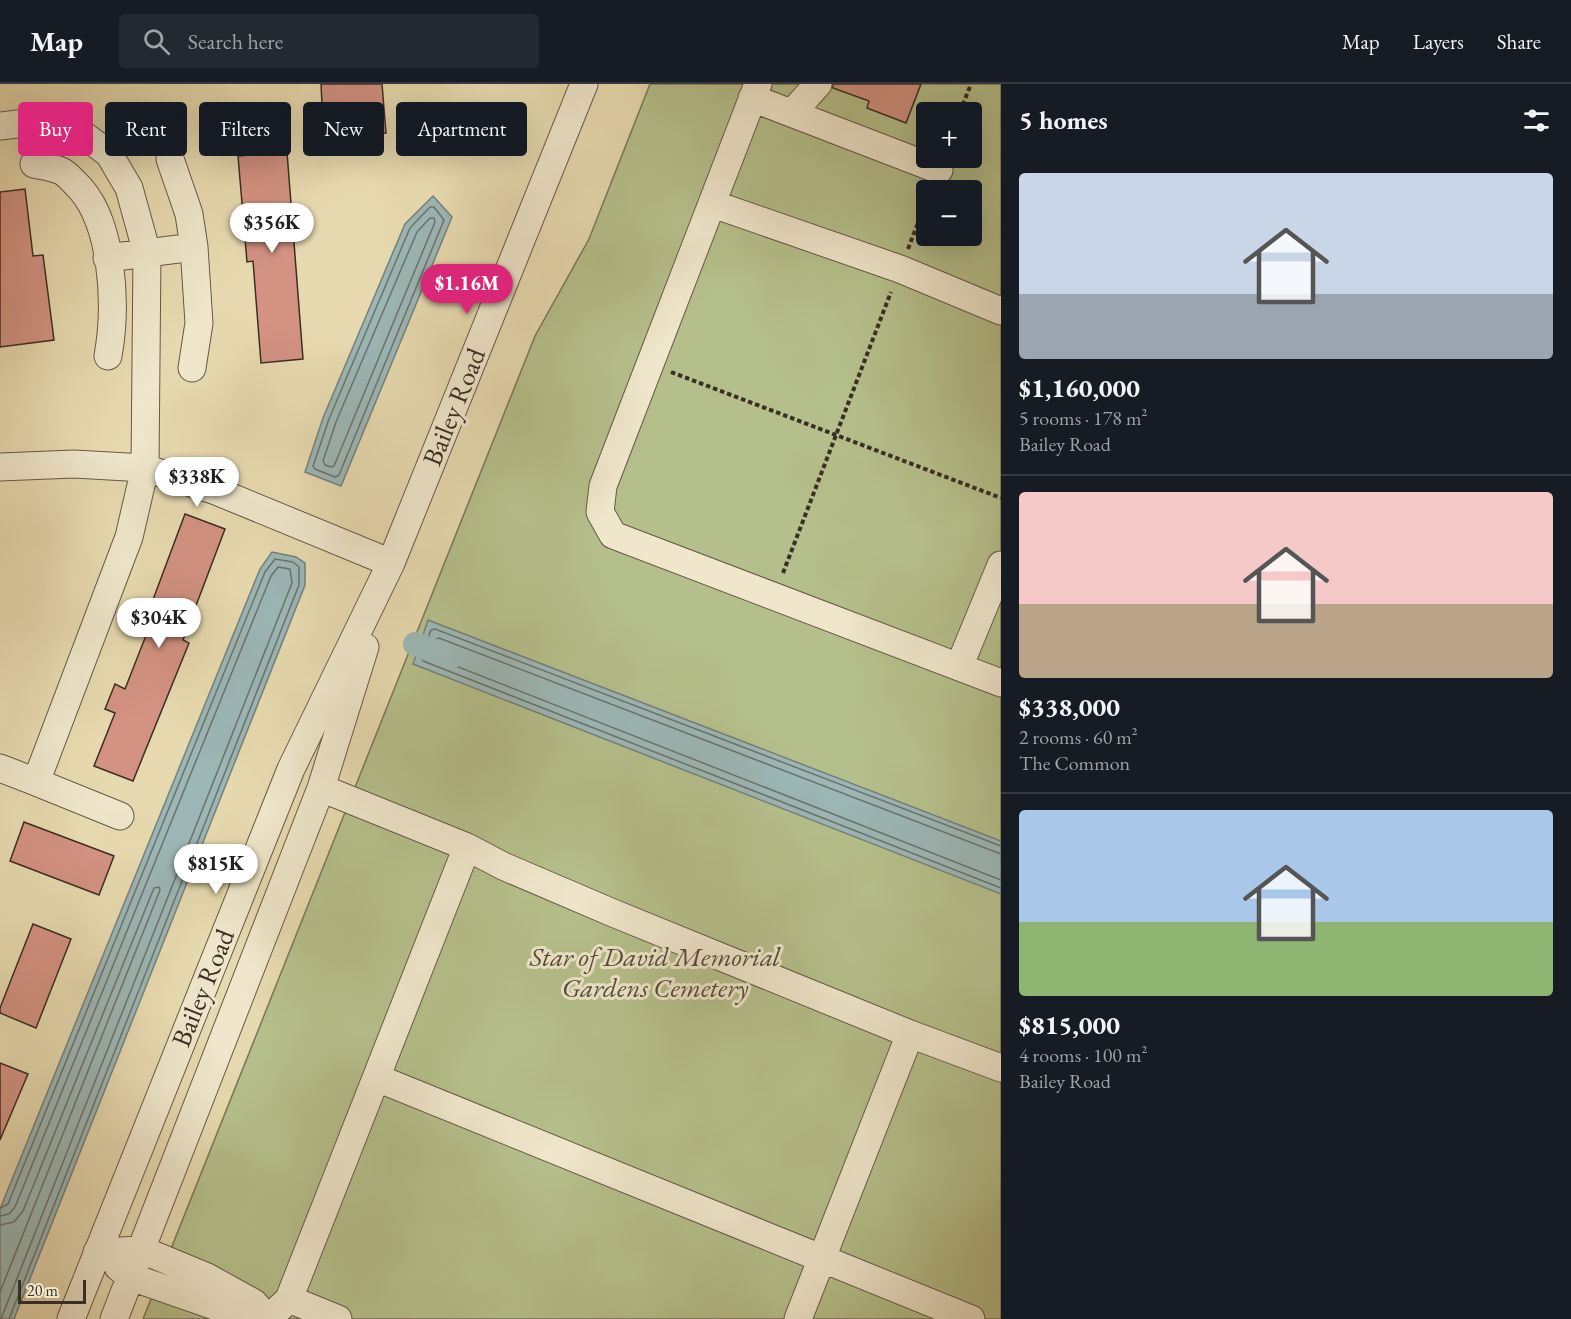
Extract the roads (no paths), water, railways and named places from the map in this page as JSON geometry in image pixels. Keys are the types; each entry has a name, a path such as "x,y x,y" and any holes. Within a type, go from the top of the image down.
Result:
{"street":[{"name":"Bailey Road","path":"71,1319 291,769 391,563 584,84"},
{"path":"792,113 818,84"},
{"path":"939,170 792,113 755,91 603,486 600,512 613,535 1001,683"},
{"path":"0,126 42,121 81,133 109,154 129,188 147,253 145,468 129,537 36,782"},
{"path":"170,159 189,214 194,248 198,323 192,368"},
{"path":"34,164 63,171 87,195 101,227 113,292 112,332 108,356"},
{"path":"713,204 900,269 1001,311"},
{"path":"107,258 194,248"},
{"path":"0,467 74,464 145,468 216,491 391,563"},
{"name":"Bailey Road","path":"114,1319 321,788 391,563"},
{"path":"959,667 1001,565"},
{"path":"0,768 120,816"},
{"path":"321,788 467,847 503,866 613,913 910,1034 1001,1068"},
{"path":"267,1319 289,1299 467,847"},
{"path":"798,1319 910,1034"},
{"path":"377,1078 971,1319"},
{"path":"98,1252 142,1250 207,1277 254,1303 267,1319"},
{"path":"98,1252 130,1277 235,1313 267,1319"},
{"path":"289,1299 338,1319"}],"water":[{"path":"433,196 452,217 341,486 305,472 323,418 405,224"},
{"path":"272,552 296,557 305,563 305,585 14,1319 0,1319 0,1209 260,569"},
{"path":"428,620 1001,841 1001,894 413,664"}],"waterway":[{"path":"415,644 451,657"}],"park label":[{"name":"Star of David Memorial Gardens Cemetery","path":"655,972"}]}
